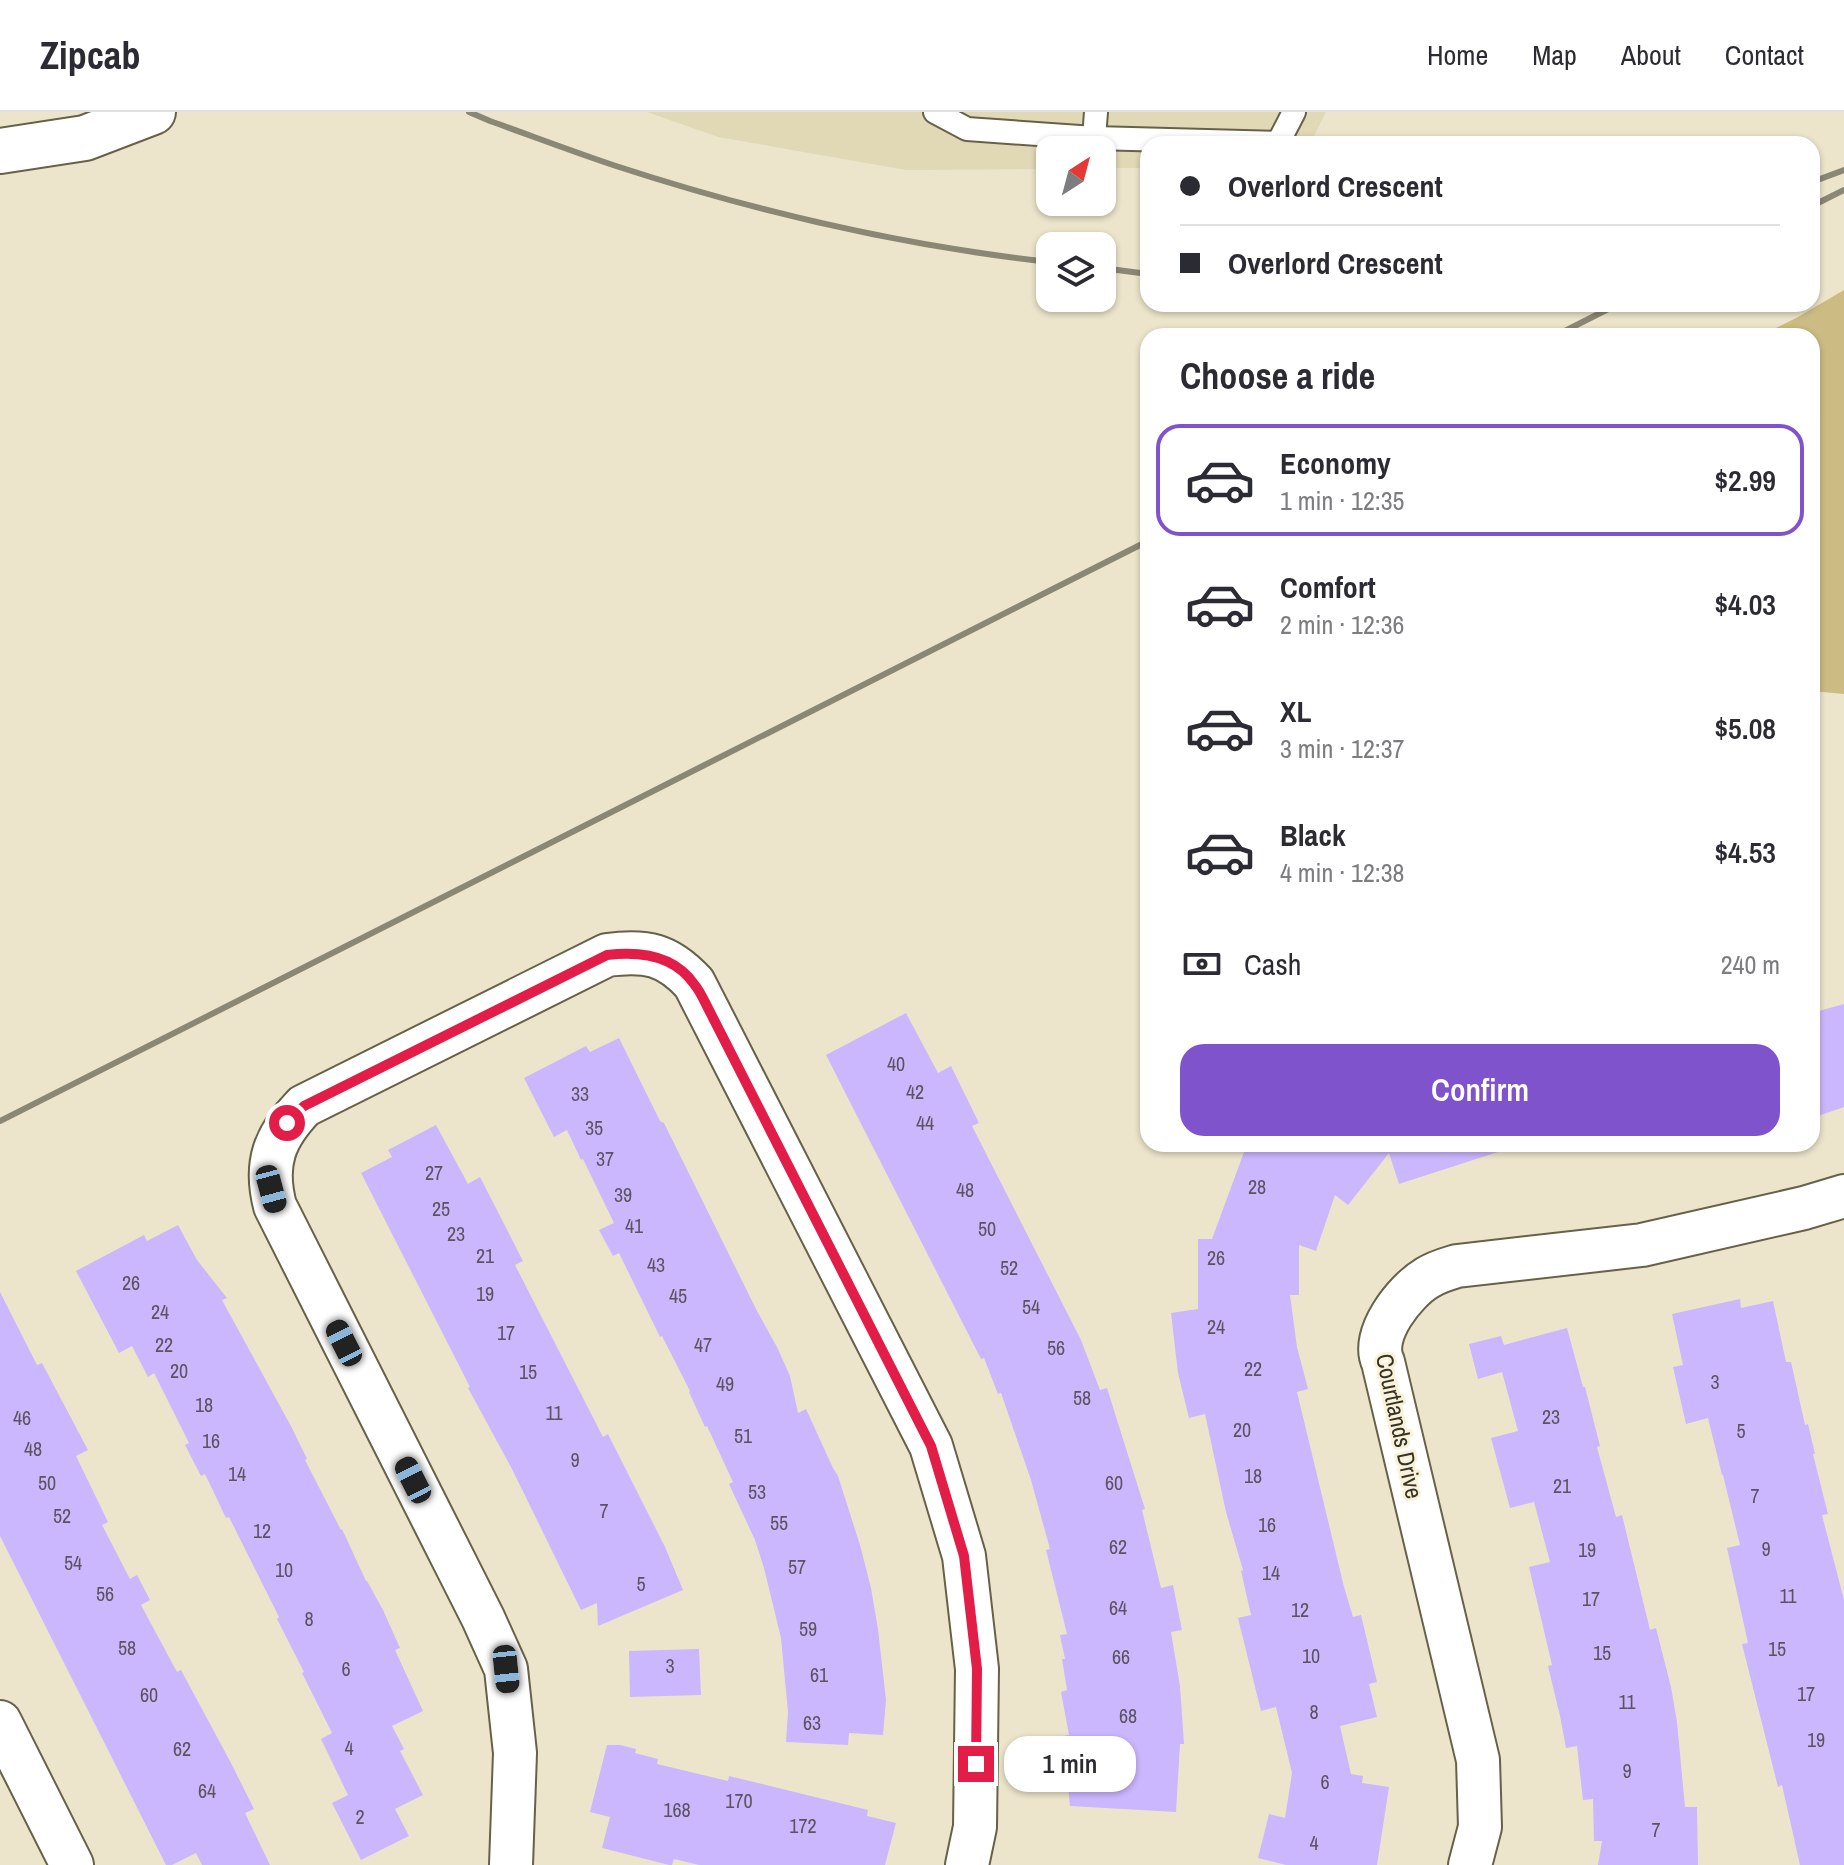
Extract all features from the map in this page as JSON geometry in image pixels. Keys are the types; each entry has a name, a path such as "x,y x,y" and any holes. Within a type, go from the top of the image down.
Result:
{"main road":[{"path":"0,151 85,138 153,112"}],"street":[{"path":"511,1865 515,1753 506,1669 275,1206 271,1189 271,1160 287,1123 304,1106 607,955 627,952 661,957 679,967 694,983 931,1446 964,1556 977,1669 975,1827 967,1865"},
{"name":"Courtlands Drive","path":"1470,1865 1480,1827 1478,1760 1380,1355 1384,1331 1394,1309 1421,1282 1457,1266 1642,1245 1843,1201"},
{"path":"0,1722 72,1865"}],"lane":[{"path":"935,112 967,129 1066,136"},
{"path":"1094,136 1096,112"},
{"path":"1282,136 1294,112"},
{"path":"1116,139 1140,139"}],"shaded area":[{"path":"647,112 1326,112 1314,136 1140,136 1140,168 1116,168 1116,136 1036,136 1036,169 906,170 718,137"},
{"path":"1844,290 1844,694 1820,692 1820,328 1776,328 1807,312 1820,312 1820,304"}],"building":[{"path":"1844,1004 1844,1107 1820,1115 1820,1011"},
{"path":"906,1013 938,1073 951,1066 979,1123 972,1126 1081,1340 1100,1390 1107,1388 1145,1509 1142,1510 1161,1588 1173,1585 1182,1630 1171,1632 1180,1686 1184,1744 1180,1744 1176,1812 1070,1806 1063,1736 1069,1735 1061,1692 1067,1690 1060,1635 1067,1634 1046,1550 1050,1549 1031,1480 1001,1393 998,1394 984,1358 981,1359 826,1055"},
{"path":"619,1038 777,1347 790,1376 798,1413 806,1409 838,1476 871,1588 886,1700 883,1735 849,1733 848,1745 786,1742 788,1712 781,1638 755,1540 729,1484 733,1482 619,1253 613,1256 599,1230 614,1223 583,1159 567,1130 554,1137 524,1078 586,1046 590,1052"},
{"path":"436,1125 468,1184 480,1177 523,1261 515,1265 603,1437 608,1434 665,1547 683,1590 598,1626 597,1603 581,1610 361,1173 392,1157 388,1150"},
{"path":"1244,1152 1498,1152 1399,1184 1389,1153 1348,1205 1335,1195 1316,1251 1299,1245 1299,1295 1290,1295 1297,1347 1308,1389 1297,1392 1344,1587 1353,1617 1361,1615 1377,1682 1369,1684 1377,1717 1340,1726 1351,1774 1363,1776 1362,1783 1389,1787 1377,1865 1286,1865 1258,1858 1269,1814 1285,1818 1292,1773 1276,1707 1261,1711 1238,1618 1251,1615 1243,1570 1226,1512 1205,1414 1189,1418 1178,1373 1171,1313 1198,1309 1198,1239 1212,1239"},
{"path":"178,1225 197,1260 227,1298 222,1300 292,1428 305,1460 383,1610 400,1648 395,1650 423,1711 392,1726 404,1749 400,1751 423,1795 395,1809 409,1836 361,1860 332,1803 348,1795 321,1739 332,1733 277,1619 279,1617 229,1517 226,1518 205,1474 201,1476 185,1445 189,1443 154,1373 148,1377 132,1346 119,1353 76,1271 144,1235 147,1241"},
{"path":"0,1292 37,1365 42,1363 88,1450 76,1456 108,1522 102,1525 130,1579 137,1575 150,1600 141,1605 177,1672 181,1670 254,1809 245,1813 270,1865 202,1865 196,1853 166,1865 0,1536"},
{"path":"1740,1299 1741,1308 1773,1301 1786,1362 1791,1362 1805,1425 1808,1424 1828,1514 1822,1515 1844,1600 1844,1865 1800,1865 1782,1785 1778,1787 1742,1644 1748,1643 1727,1548 1740,1545 1723,1475 1708,1418 1686,1424 1673,1367 1683,1365 1672,1314"},
{"path":"1567,1328 1585,1387 1616,1517 1622,1515 1650,1630 1656,1628 1671,1687 1685,1807 1697,1807 1698,1865 1598,1865 1602,1841 1594,1841 1593,1799 1583,1800 1577,1746 1566,1748 1548,1666 1552,1665 1529,1567 1550,1562 1534,1502 1510,1508 1491,1438 1518,1431 1502,1372 1478,1379 1469,1344 1501,1336 1504,1345"},
{"path":"699,1649 701,1695 630,1697 629,1651"},
{"path":"607,1745 636,1749 635,1753 658,1759 657,1764 728,1781 729,1776 868,1810 867,1816 896,1823 885,1865 699,1865 674,1859 669,1865 602,1848 610,1817 590,1812"}],"railway":[{"path":"469,112 616,166 723,198 885,237 1036,260"},
{"path":"1820,179 1844,170"},
{"path":"1820,202 1844,190"},
{"path":"1116,270 1140,273"},
{"path":"1571,328 1602,312"},
{"path":"0,1121 1140,545"}],"route":[{"path":"287,1123 304,1106 607,955 627,952 661,957 679,967 694,983 710,1012 931,1446 964,1556 977,1669 976,1764"}]}
